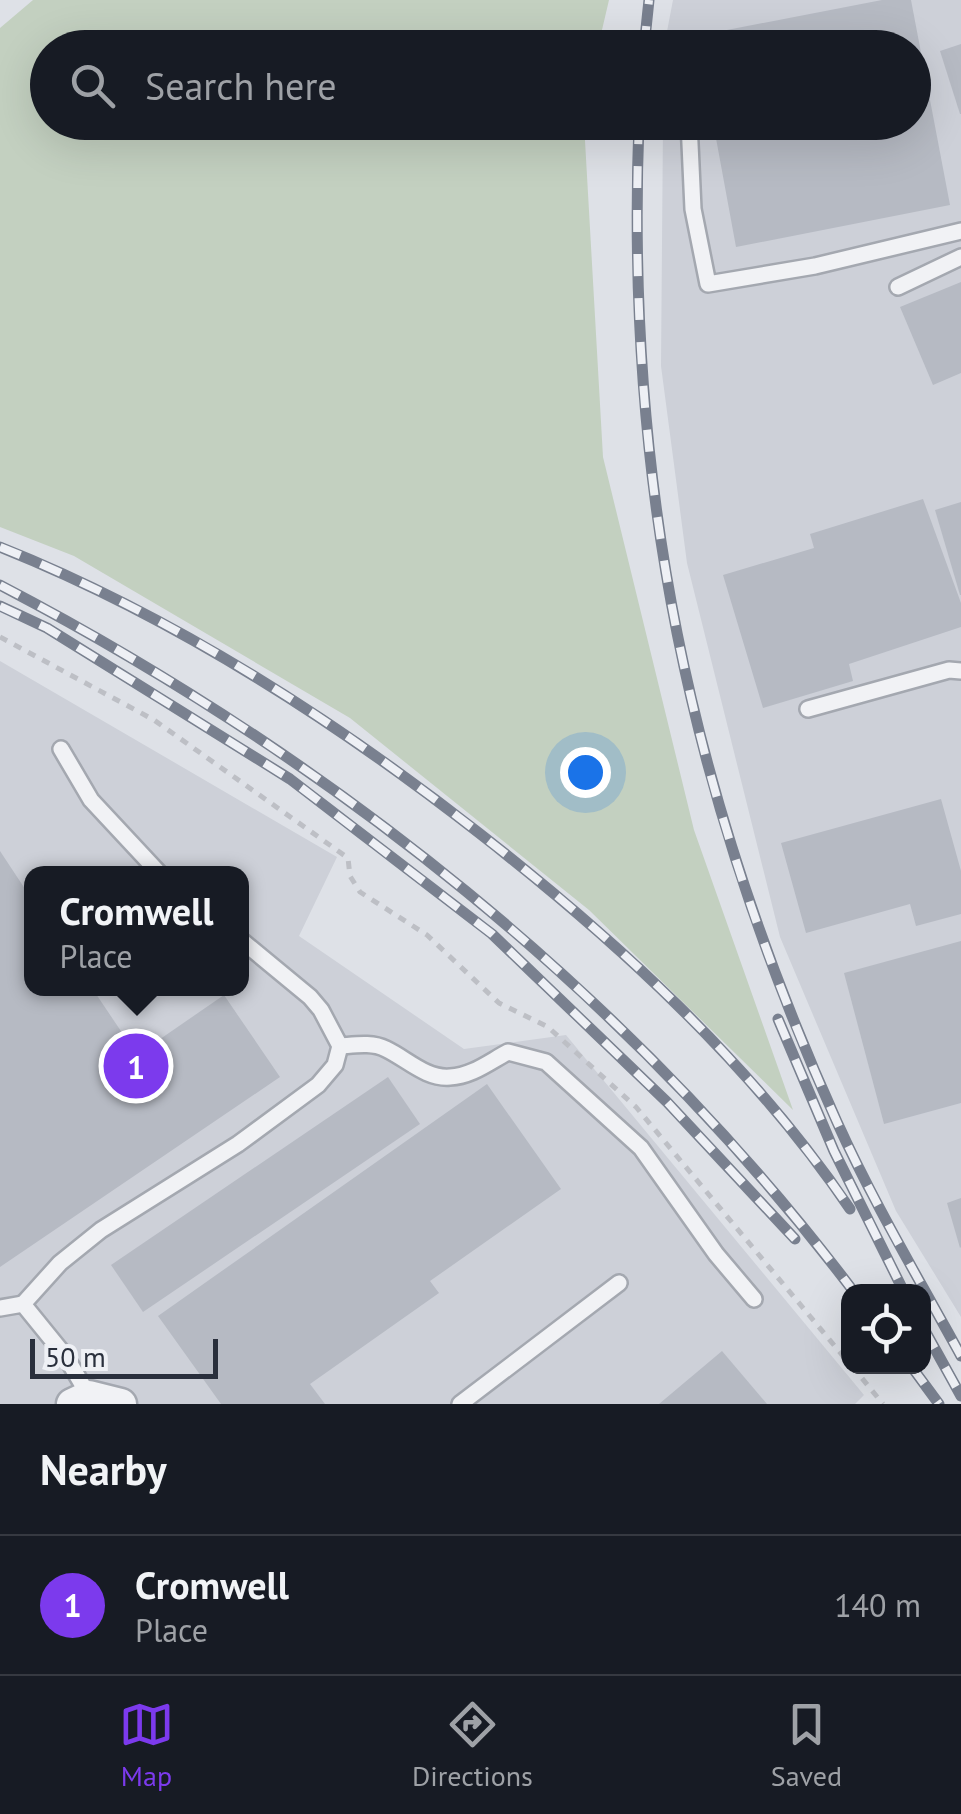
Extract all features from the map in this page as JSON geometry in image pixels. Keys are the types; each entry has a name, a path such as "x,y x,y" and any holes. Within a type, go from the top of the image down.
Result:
{"street":[{"path":"80,1400 122,1404"}],"lane":[{"path":"690,140 692,209 708,284 815,266 961,230"},
{"path":"898,287 961,257"},
{"path":"808,710 949,670 961,671"},
{"path":"60,749 90,800 152,866"},
{"path":"0,1308 23,1304 60,1262 102,1230 238,1144 318,1085 335,1066 340,1046 321,1010 249,947"},
{"path":"340,1046 366,1044 385,1048 421,1070 448,1077 474,1072 508,1052 546,1062 641,1148 716,1254 754,1299"},
{"path":"460,1404 619,1283"},
{"path":"23,1304 66,1356 80,1400"}],"path":[{"path":"0,637 154,720 348,858 350,876 360,892 427,935 499,1003 548,1026 636,1107 841,1353"},
{"path":"858,1374 883,1404"}],"shaded area":[{"path":"673,0 961,0 961,1317 896,1211 780,937 687,563 661,366 663,140 931,140 931,30 667,30"},
{"path":"0,661 337,857 299,936 464,1049 566,1035 841,1367 841,1374 847,1374 864,1395 855,1404 0,1404"}],"green space":[{"path":"33,0 609,0 602,30 30,30 30,140 585,140 603,457 694,830 793,1110 589,910 350,718 74,556 0,527 0,28"}],"building":[{"path":"882,0 911,0 917,30 727,30"},
{"path":"961,44 961,114 960,114 940,51"},
{"path":"931,105 950,205 736,247 716,140 931,140"},
{"path":"961,282 961,373 933,385 900,307"},
{"path":"923,499 961,603 961,627 849,664 853,681 763,708 723,575 814,548 810,534"},
{"path":"961,502 961,595 960,595 935,510"},
{"path":"941,799 961,871 961,914 916,926 910,904 806,933 781,843"},
{"path":"0,851 24,887 24,996 97,996 137,1055 225,996 280,1077 0,1267"},
{"path":"961,941 961,1103 884,1124 844,973"},
{"path":"388,1077 420,1124 143,1312 111,1265"},
{"path":"487,1084 561,1189 430,1281 439,1293 310,1384 325,1404 221,1404 158,1316"},
{"path":"961,1198 961,1247 960,1248 947,1203"},
{"path":"722,1351 767,1404 659,1404"}],"railway":[{"path":"646,30 649,0"},
{"path":"639,140 637,255 643,384 656,510 677,634 706,756 742,878 785,1000 837,1122 961,1356"},
{"path":"0,547 127,605 250,673 367,750 479,833 581,917 679,1007 770,1104 850,1209"},
{"path":"0,585 241,726 466,891 572,983 672,1080 766,1183 848,1284"},
{"path":"0,606 47,628 290,779 492,934 667,1102 795,1239"},
{"path":"778,1019 834,1151 900,1284"},
{"path":"931,1342 961,1396"},
{"path":"917,1374 939,1404"}],"place":[{"name":"Cromwell","path":"136,1066"}]}
